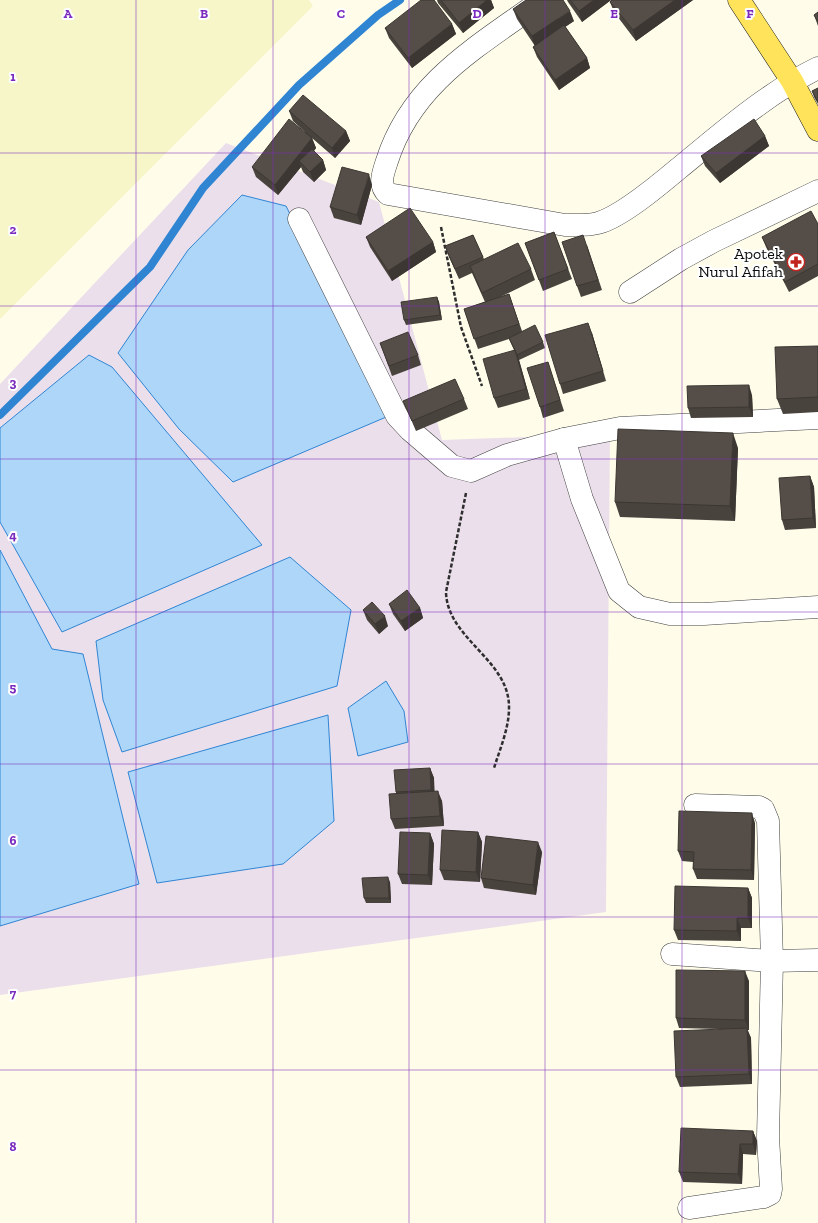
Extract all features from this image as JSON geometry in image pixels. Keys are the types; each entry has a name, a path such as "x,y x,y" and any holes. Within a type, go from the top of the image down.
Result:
{"main road":[{"path":"739,0 792,81 818,130"}],"street":[{"path":"542,0 444,72 411,109 392,145 381,183 384,190 388,194 439,204 565,224 580,226 599,223 648,194 716,138 792,81 818,68"},
{"path":"630,292 681,259 714,241 818,191"},
{"path":"299,219 397,416 410,430 452,466 471,471 507,455 564,439 620,428 818,418"},
{"path":"564,439 582,500 616,585 619,591 639,607 670,614 704,614 818,607"},
{"path":"689,1208 764,1197 770,1194 771,1189 768,1137 772,961 768,821 763,809 750,806 695,805"},
{"path":"672,954 772,961 818,960"}],"path":[{"path":"439,204 442,239 461,327 482,386"},
{"path":"471,471 446,592 446,603 451,617 501,678 508,700 508,721 494,768"}],"shaded area":[{"path":"226,143 379,202 442,440 610,434 606,912 0,995 0,384"}],"green space":[{"path":"0,0 309,0 313,6 0,319"}],"water":[{"path":"242,195 286,206 391,415 233,482 179,429 118,353 188,250"},
{"path":"89,355 112,367 262,545 62,632 0,522 0,428"},
{"path":"0,550 52,649 83,654 139,884 0,926"},
{"path":"290,557 351,610 337,686 122,752 103,700 96,641"},
{"path":"386,681 404,711 408,742 358,756 348,708"},
{"path":"328,715 334,821 283,864 157,883 128,772"}],"building":[{"path":"421,0 434,0 452,24 408,58 385,28"},
{"path":"441,0 487,0 459,23"},
{"path":"526,0 563,0 570,11 532,36 513,9"},
{"path":"570,0 594,0 579,11"},
{"path":"612,0 675,0 633,30 610,2"},
{"path":"818,12 818,22 814,15"},
{"path":"564,25 587,58 555,80 533,47"},
{"path":"818,88 818,102 812,91"},
{"path":"303,95 346,131 332,148 289,111"},
{"path":"289,119 312,138 275,185 252,167"},
{"path":"754,119 765,136 716,173 701,156"},
{"path":"312,149 323,160 310,172 299,161"},
{"path":"342,167 369,174 357,215 330,207"},
{"path":"410,208 433,242 388,271 366,237"},
{"name":"Apotek Nurul Afifah","path":"811,211 818,224 818,264 785,282 762,237"},
{"path":"554,232 568,269 539,280 525,243"},
{"path":"473,235 483,257 455,269 445,246"},
{"path":"583,235 598,280 577,286 562,242"},
{"path":"518,243 531,269 482,293 470,266"},
{"path":"509,294 519,324 474,339 464,309"},
{"path":"437,297 440,315 404,320 401,302"},
{"path":"588,323 603,371 560,384 545,335"},
{"path":"535,325 543,342 517,355 509,338"},
{"path":"408,332 418,355 389,366 380,343"},
{"path":"818,346 818,397 777,399 775,347"},
{"path":"515,350 526,389 494,398 483,359"},
{"path":"548,362 560,400 540,407 527,368"},
{"path":"455,379 464,399 412,421 403,401"},
{"path":"749,385 749,407 688,408 687,386"},
{"path":"618,429 733,433 730,506 615,502"},
{"path":"810,476 813,518 782,520 779,478"},
{"path":"407,590 420,608 401,621 389,604"},
{"path":"372,602 385,616 375,624 363,610"},
{"path":"430,768 431,790 396,792 394,770"},
{"path":"438,791 440,816 391,819 389,794"},
{"path":"679,811 752,813 751,870 693,869 694,852 678,851"},
{"path":"442,830 478,832 476,872 440,870"},
{"path":"400,832 430,833 428,875 398,874"},
{"path":"486,836 538,842 533,885 481,878"},
{"path":"388,877 389,898 364,898 362,878"},
{"path":"675,886 748,888 748,918 737,918 737,931 674,930"},
{"path":"676,970 745,971 745,1020 676,1018"},
{"path":"747,1028 749,1074 676,1077 674,1031"},
{"path":"681,1128 753,1131 753,1144 740,1144 738,1174 679,1172"}],"waterway":[{"path":"0,415 150,267 203,188 299,85 378,15 400,0"}],"place":[{"name":"Apotek Nurul Afifah","path":"796,262"}]}
